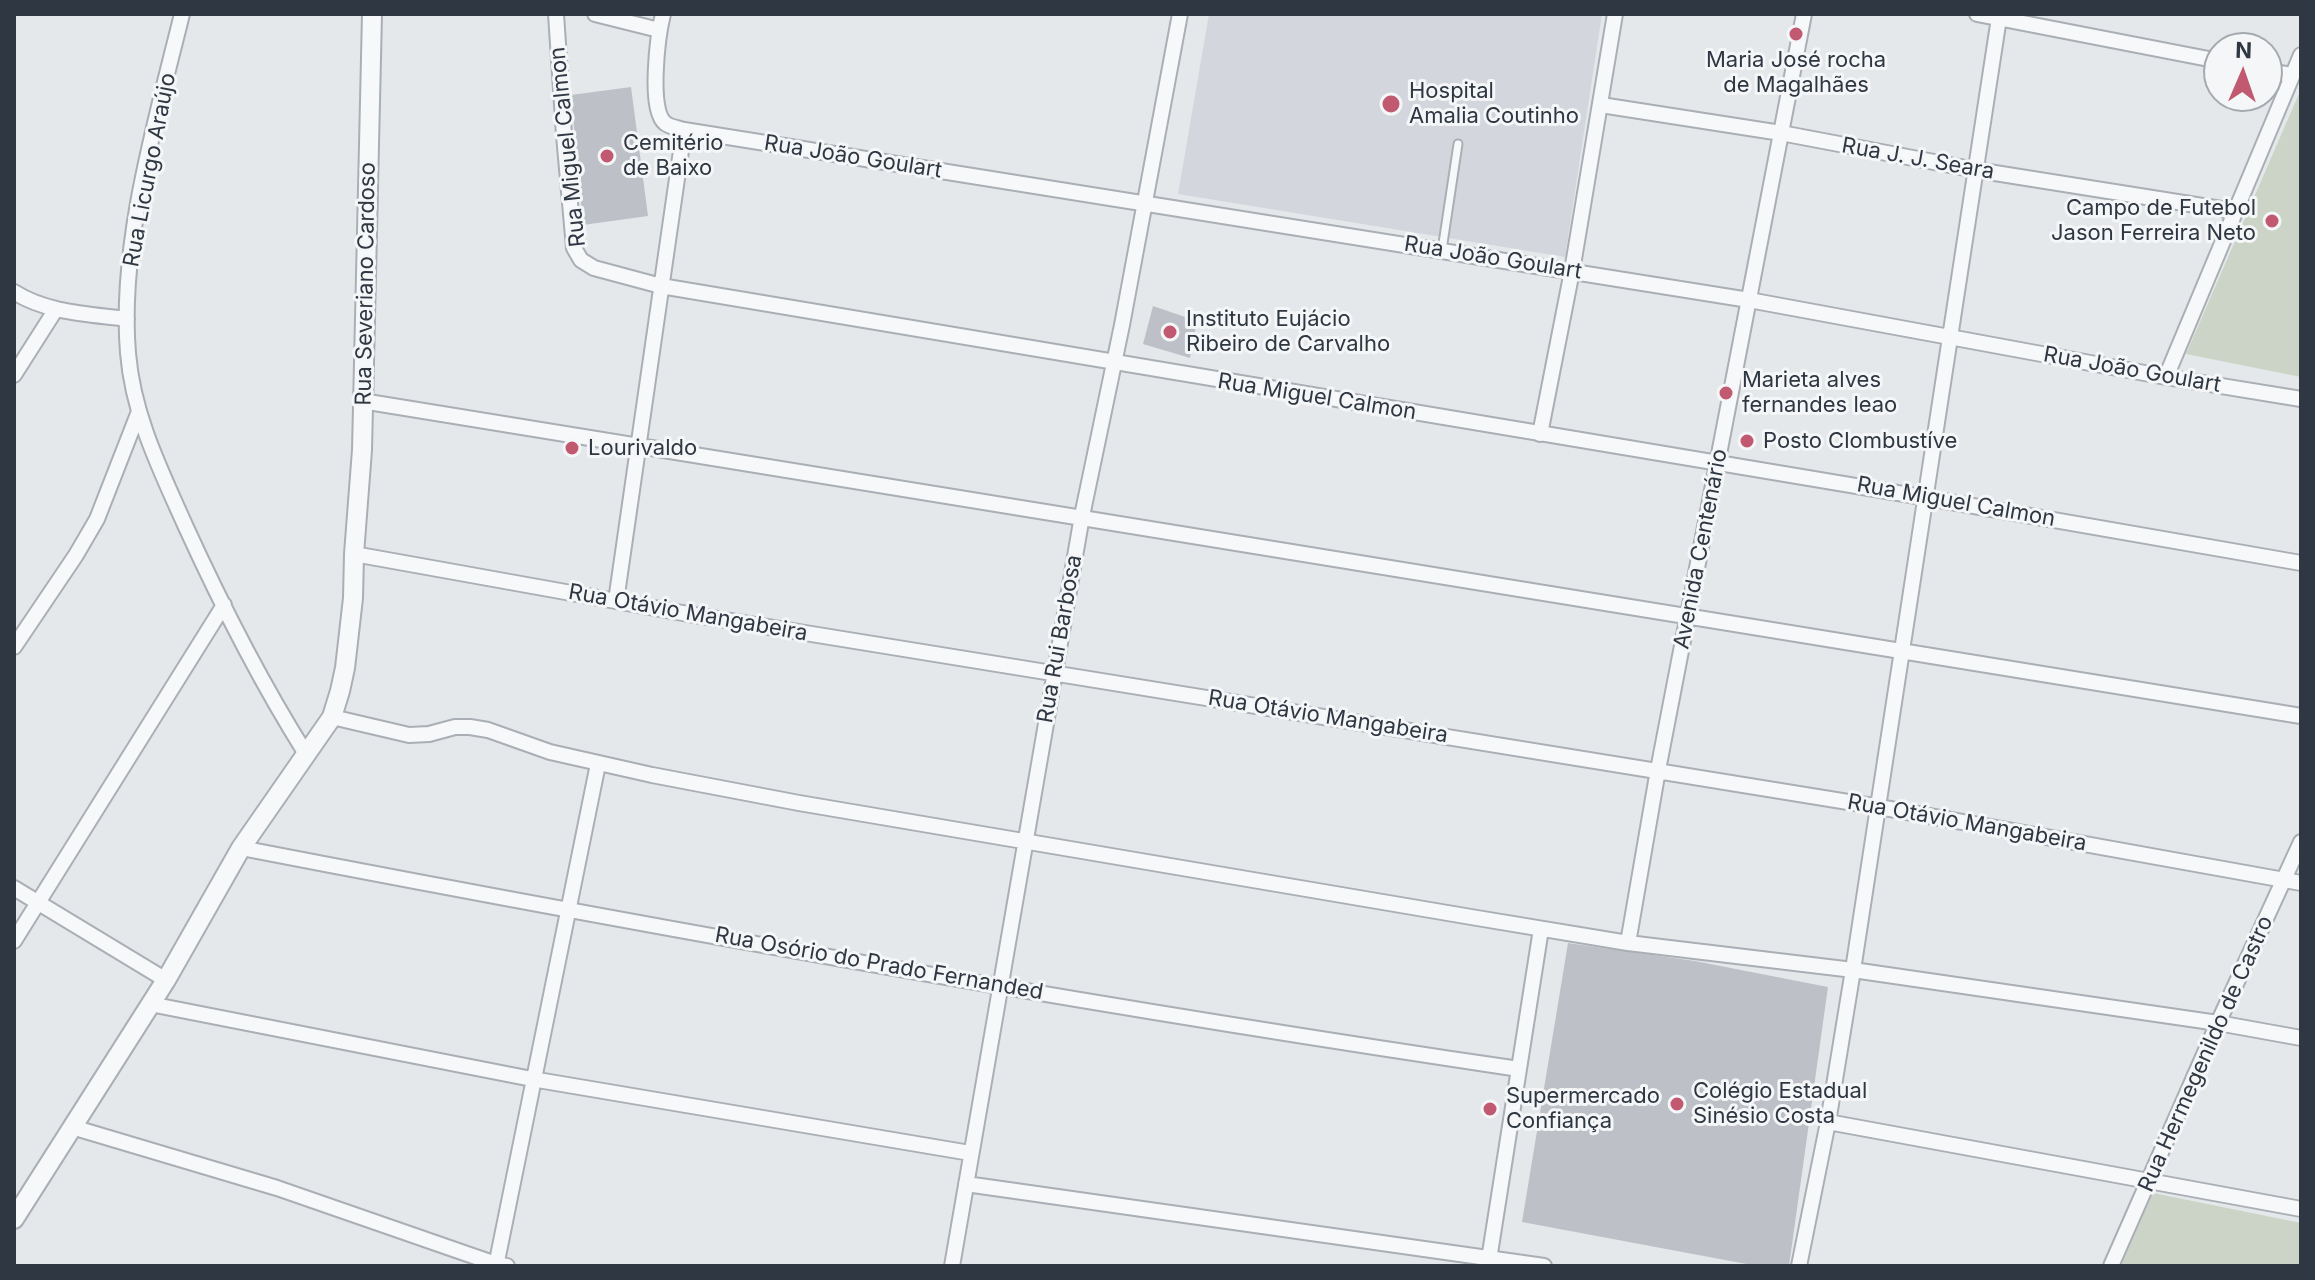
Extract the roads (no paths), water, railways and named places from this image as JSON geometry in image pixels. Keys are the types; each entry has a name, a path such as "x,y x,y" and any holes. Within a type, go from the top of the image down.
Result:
{"street":[{"name":"Rua Licurgo Araújo","path":"182,14 154,128 133,244 127,319 128,356 138,414 198,555 264,686 306,754"},
{"name":"Rua Severiano Cardoso","path":"332,717 349,639 362,450 372,14"},
{"name":"Rua Miguel Calmon","path":"556,14 574,248 581,260 594,268 661,286 1925,496 2301,563"},
{"path":"595,14 659,30"},
{"path":"616,601 684,130 665,123 659,115 656,99 659,30 663,14"},
{"name":"Rua Rui Barbosa","path":"952,1266 1082,516 1180,14"},
{"path":"1540,434 1572,271 1615,14"},
{"name":"Avenida Centenário","path":"1628,943 1658,770 1804,14"},
{"path":"1977,14 2203,58"},
{"path":"1799,1266 1828,1122 1853,970 1999,18"},
{"path":"2166,377 2301,55"},
{"path":"2283,74 2292,75"},
{"name":"Rua J. J. Seara","path":"1601,105 2234,211"},
{"name":"Rua João Goulart","path":"684,130 1749,300 2301,399"},
{"path":"14,292 56,309 127,319"},
{"path":"14,375 56,309"},
{"path":"362,401 2301,716"},
{"path":"14,647 97,519 138,414"},
{"name":"Rua Otávio Mangabeira","path":"354,554 616,601 1879,807 2301,883"},
{"path":"14,941 224,605"},
{"path":"14,1219 166,980 241,848 332,717 409,735 429,734 455,727 488,730 550,752 598,764 799,803 1541,929 1628,943 1853,970 2301,1038"},
{"path":"72,1127 277,1188 500,1265 532,1079 598,764"},
{"name":"Rua Hermegenildo de Castro","path":"2111,1266 2301,842"},
{"name":"Rua Osório do Prado Fernanded","path":"241,848 567,911 1519,1069"},
{"path":"14,888 166,980"},
{"path":"1489,1263 1541,929"},
{"path":"150,1004 532,1079 970,1153"},
{"path":"1828,1122 2301,1209"},
{"path":"966,1184 1489,1263 1544,1266"}],"lane":[{"path":"1442,250 1458,144"}],"place":[{"name":"Maria José rocha de Magalhães","path":"1796,34"},
{"name":"Hospital Amalia Coutinho","path":"1391,104"},
{"name":"Cemitério de Baixo","path":"607,156"},
{"name":"Campo de Futebol Jason Ferreira Neto","path":"2272,221"},
{"name":"Instituto Eujácio Ribeiro de Carvalho","path":"1170,332"},
{"name":"Marieta alves fernandes leao","path":"1726,393"},
{"name":"Posto Clombustíve","path":"1747,441"},
{"name":"Lourivaldo","path":"572,448"},
{"name":"Colégio Estadual Sinésio Costa","path":"1677,1104"},
{"name":"Supermercado Confiança","path":"1490,1109"}]}
